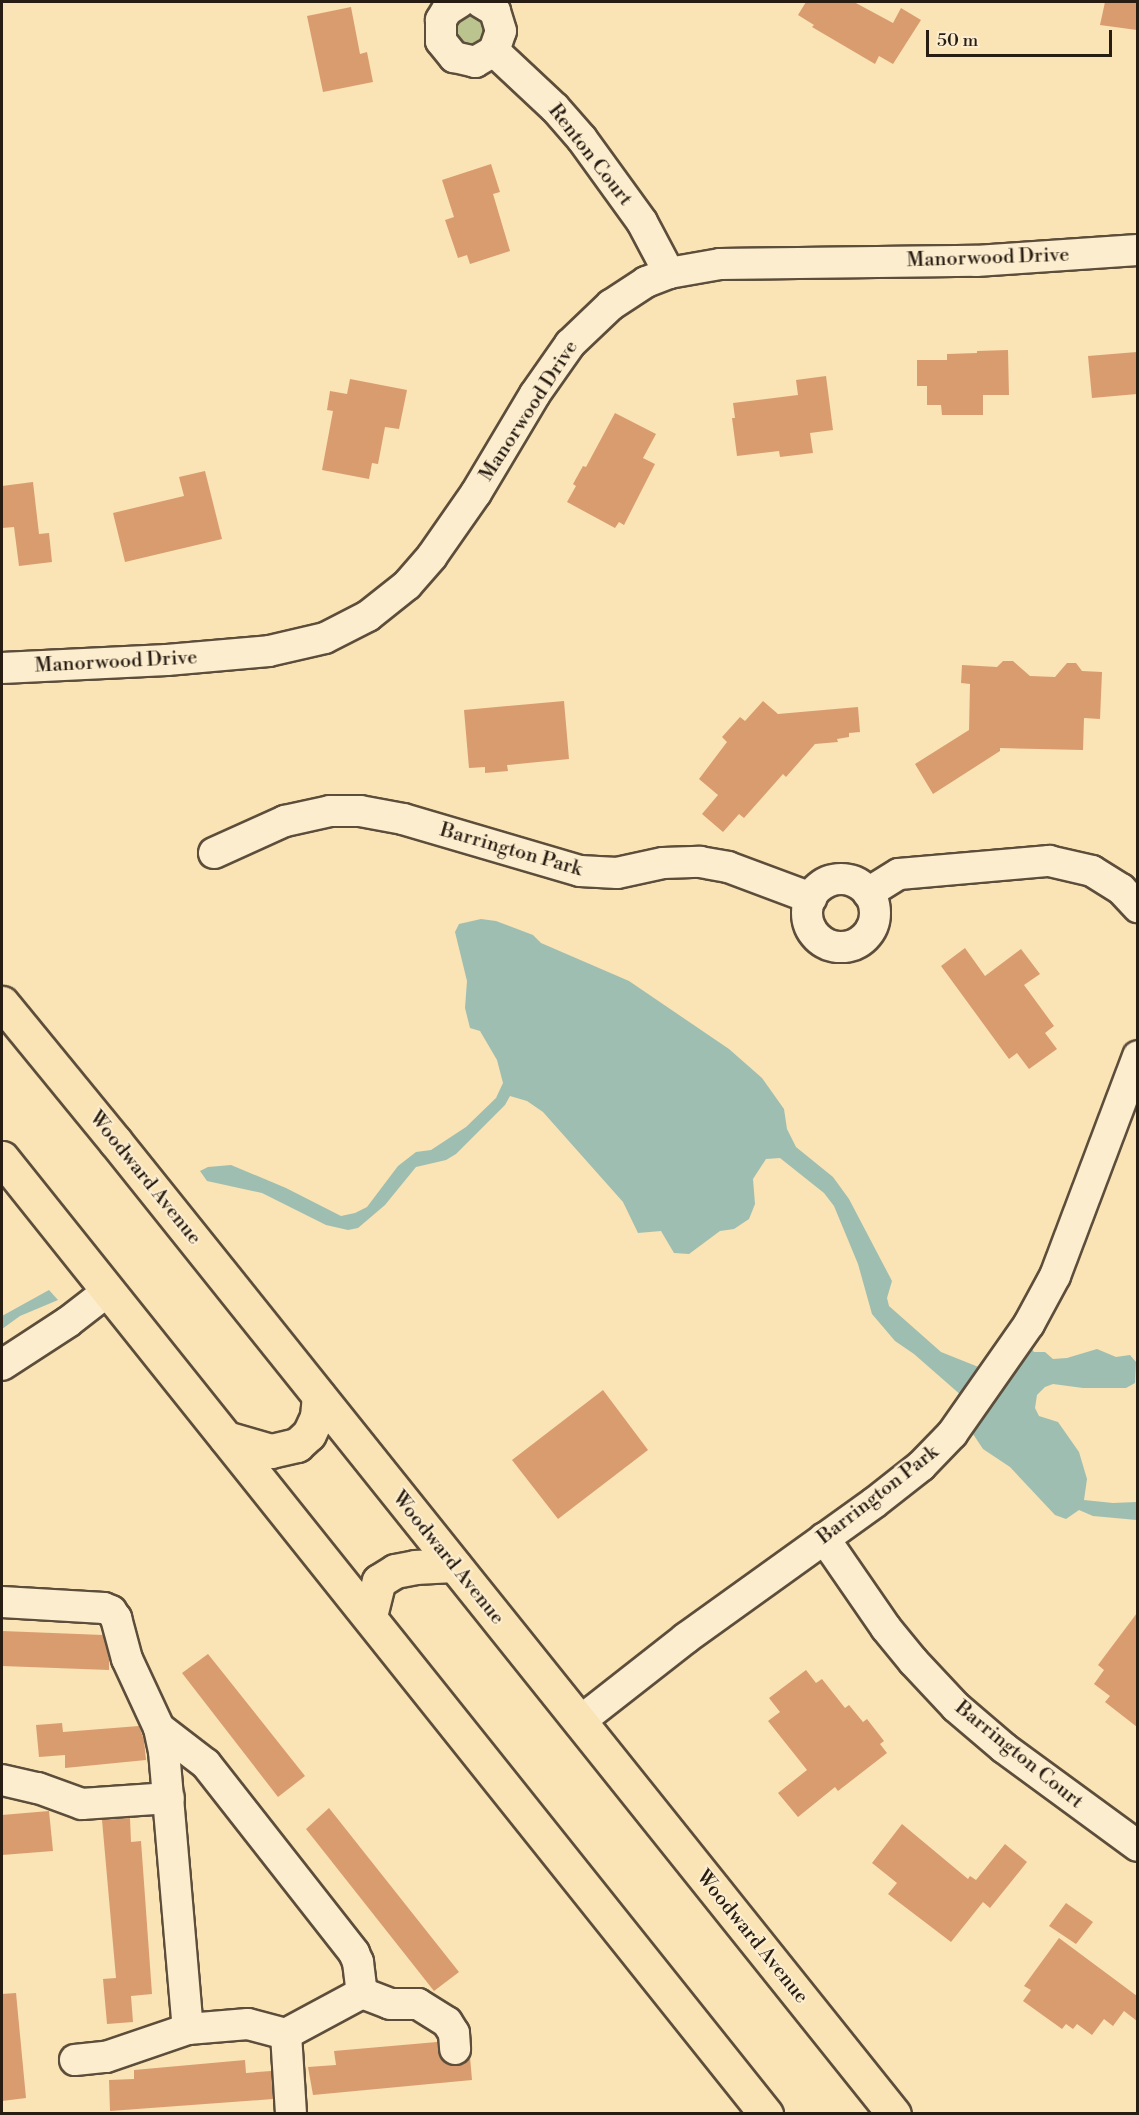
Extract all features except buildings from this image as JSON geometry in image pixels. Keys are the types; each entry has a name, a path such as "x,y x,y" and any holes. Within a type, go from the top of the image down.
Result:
{"main road":[{"name":"Woodward Avenue","path":"2,1003 894,2114"},
{"path":"2,1158 766,2114"},
{"path":"226,1438 272,1450 297,1445 309,1434 317,1418 319,1396"},
{"path":"370,1616 379,1581 395,1571 415,1567 454,1565"}],"street":[{"path":"460,2 447,10 441,20 441,41 446,50 464,61 475,62 494,51 500,42 500,21 495,11 480,2"},
{"name":"Renton Court","path":"494,51 555,108 602,164 642,222 669,273"},
{"name":"Manorwood Drive","path":"2,668 167,660 286,649 326,638 368,616 407,585 432,556 476,493 535,394 570,344 596,317 618,300 646,282 669,273 720,264 994,261 1137,250"},
{"name":"Barrington Park","path":"214,853 285,821 330,811 360,810 403,819 579,871 617,873 663,863 700,862 728,867 811,898"},
{"path":"868,893 899,874 1049,861 1092,871 1121,889 1137,907"},
{"path":"833,880 852,881 868,893 875,912 870,932 855,945 845,947 825,943 810,928 807,908 811,898 816,890 833,880"},
{"name":"Barrington Park","path":"579,1722 686,1638 921,1466 952,1434 1029,1324 1063,1258 1137,1056"},
{"path":"2,1365 68,1322 108,1291"},
{"name":"Barrington Court","path":"824,1538 886,1628 956,1707 1004,1748 1137,1846"},
{"path":"2,1602 104,1608 111,1611 127,1659 159,1728 169,1798 189,2029"},
{"path":"159,1728 206,1764 354,1953 360,1971 362,1994"},
{"path":"2,1780 38,1788 82,1804 169,1798"},
{"path":"75,2060 106,2057 189,2029 248,2024 286,2034 362,1994 390,2004 418,2004 447,2022 454,2033 455,2049"},
{"path":"286,2034 291,2114"}],"green space":[{"path":"470,14 482,19 487,31 482,43 470,48 458,43 453,31 458,19"}],"shaded area":[{"path":"481,919 496,921 533,935 541,943 629,981 729,1049 762,1078 784,1109 787,1129 796,1147 833,1177 849,1199 892,1281 887,1298 889,1306 941,1352 981,1368 1030,1346 1034,1352 1045,1352 1053,1359 1067,1358 1097,1349 1116,1357 1130,1355 1136,1362 1135,1383 1126,1388 1083,1388 1053,1384 1045,1387 1037,1395 1035,1408 1039,1416 1058,1422 1079,1452 1087,1479 1084,1500 1113,1503 1137,1502 1137,1520 1093,1516 1079,1510 1066,1519 1055,1515 1010,1467 983,1449 971,1431 962,1396 914,1354 895,1341 872,1314 858,1264 834,1206 824,1193 780,1158 766,1159 753,1179 755,1204 749,1219 734,1229 720,1231 689,1254 674,1253 661,1231 638,1233 623,1202 543,1112 527,1101 510,1096 505,1105 456,1154 446,1160 416,1167 385,1205 358,1228 348,1230 326,1225 262,1193 207,1181 200,1171 208,1167 231,1165 286,1188 341,1216 367,1207 398,1166 416,1152 431,1150 466,1127 496,1098 503,1083 497,1060 480,1031 470,1028 465,1008 467,981 455,932 459,924"},
{"path":"49,1290 58,1300 20,1316 2,1329 2,1316"}]}
